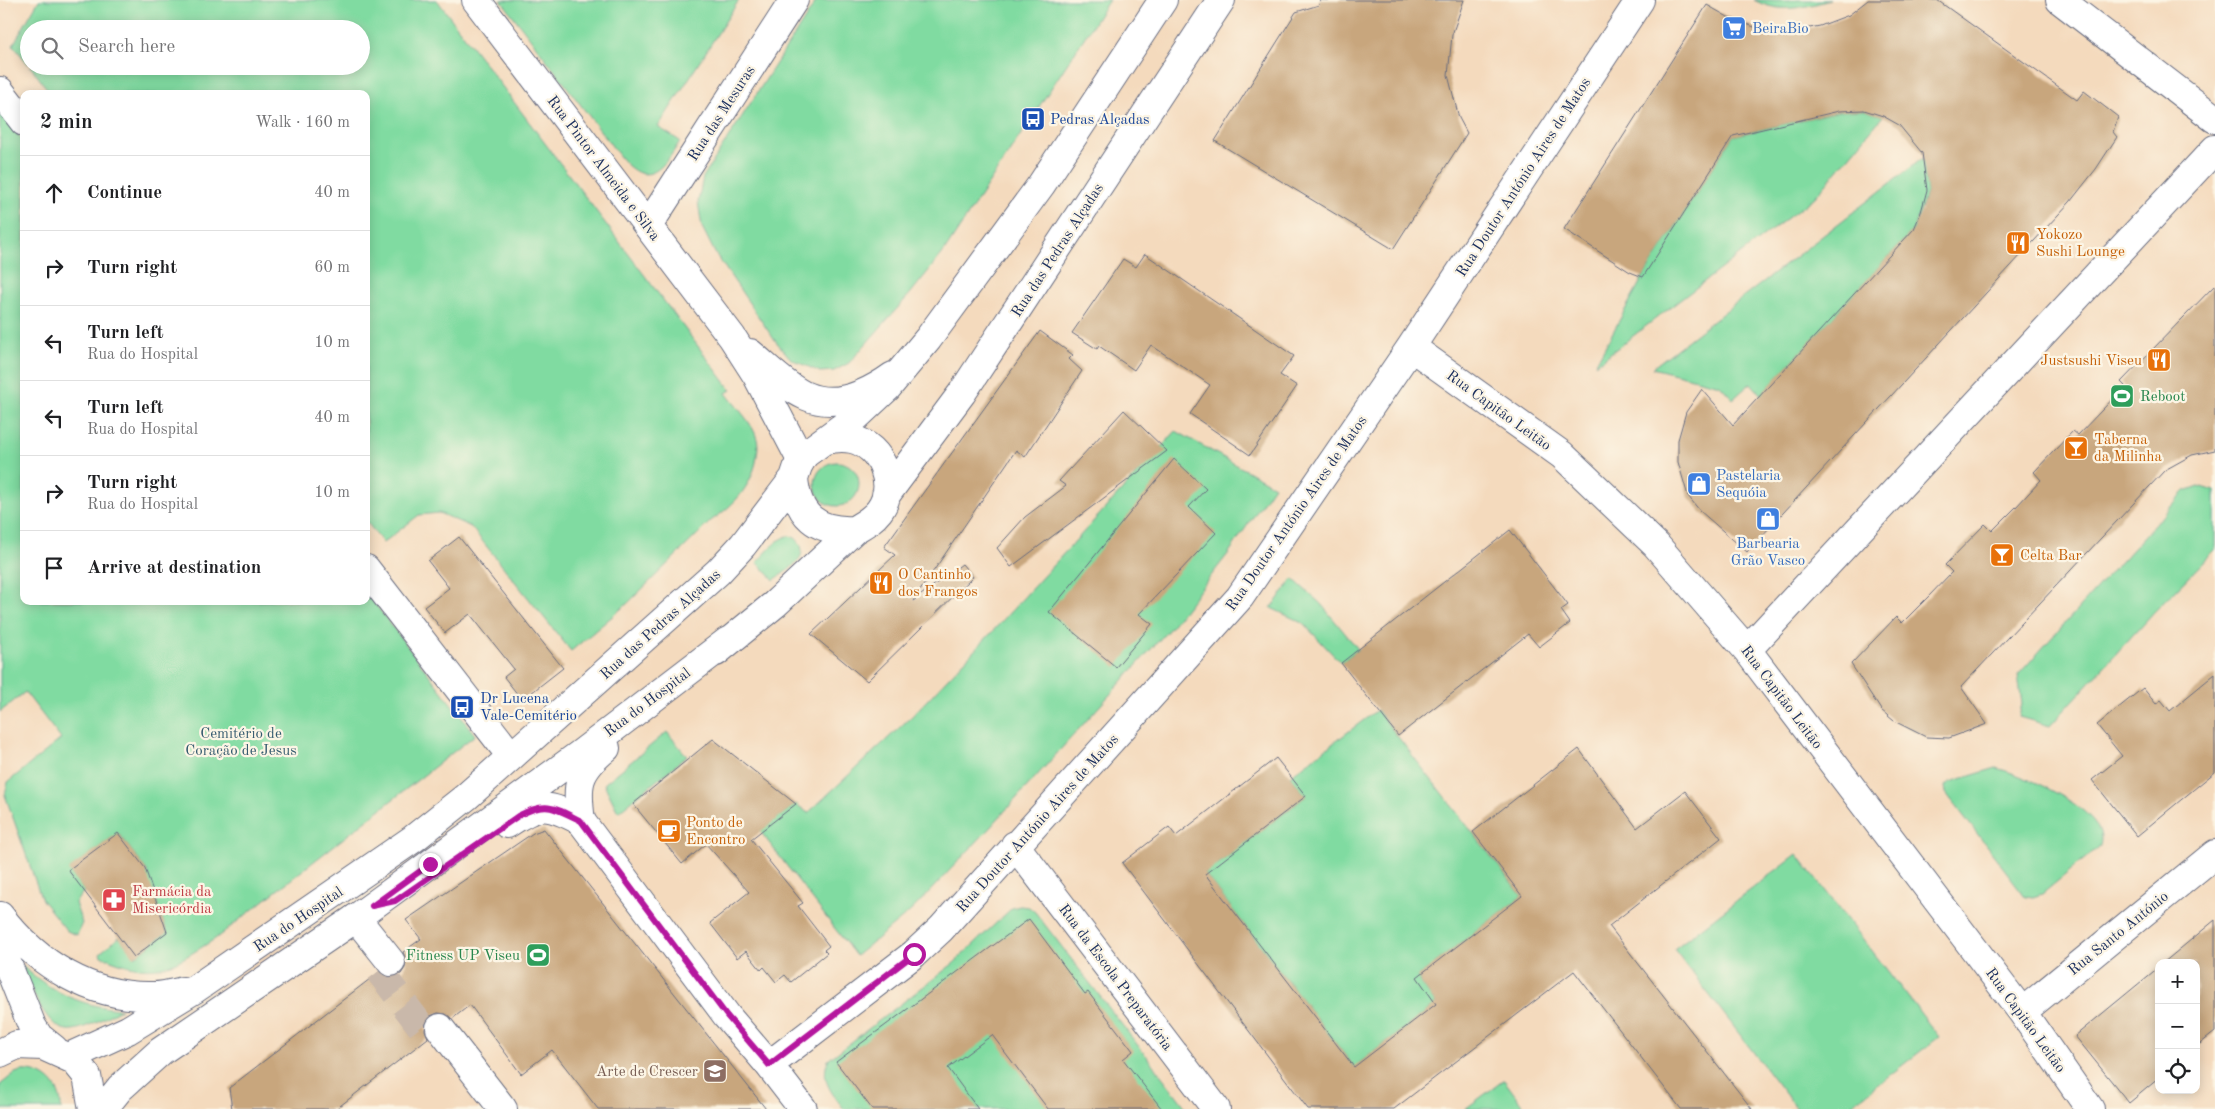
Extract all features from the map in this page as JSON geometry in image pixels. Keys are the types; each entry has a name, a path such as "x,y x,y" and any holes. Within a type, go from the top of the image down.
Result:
{"street":[{"name":"Rua Pintor Almeida e Silva","path":"476,0 732,337 757,376 797,469"},
{"name":"Rua das Mesuras","path":"648,226 794,0"},
{"name":"Rua das Pedras Alçadas","path":"511,756 718,572 743,545 814,446 833,434 887,388 908,365 1041,186 1163,0"},
{"name":"Rua das Pedras Alçadas","path":"581,821 578,801 580,784 589,762 663,701 728,641 775,604 854,530 870,521 880,509 886,495 967,386 1221,0"},
{"name":"Rua Doutor António Aires de Matos","path":"769,1065 914,954 967,901 1015,845 1240,597 1411,346 1640,0"},
{"path":"2060,0 2215,119"},
{"path":"0,91 20,117"},
{"path":"1747,650 2215,149"},
{"name":"Rua Pintor Almeida e Silva","path":"732,337 805,396 837,402 874,390 908,365"},
{"name":"Rua Capitão Leitão","path":"1411,346 1562,455 1656,545 1747,650 2022,1012 2090,1109"},
{"path":"778,376 833,434 853,439 866,445 877,454 884,467 887,481 886,495"},
{"path":"797,469 795,494 801,508 811,520 825,528 840,531 854,530"},
{"path":"370,574 511,756"},
{"name":"Rua do Hospital","path":"103,1109 120,1088 161,1051 364,912 580,754 728,641"},
{"name":"Rua do Hospital","path":"61,1053 128,1030 195,989 413,839 466,798 511,756"},
{"name":"Rua do Hospital","path":"364,912 395,901 518,816 535,807 552,808 581,821"},
{"path":"581,821 727,1016 769,1065 803,1109"},
{"name":"Rua da Escola Preparatória","path":"1015,845 1216,1109"},
{"name":"Rua Santo António","path":"2022,1012 2215,854"},
{"path":"364,912 391,962"},
{"path":"0,916 28,949 75,979 103,991 154,996 195,989"},
{"path":"0,945 32,1026 39,1037 61,1053"},
{"path":"440,1028 503,1109"},
{"path":"0,1053 17,1045 43,1046 74,1060 87,1076 93,1109"}],"green space":[{"path":"39,0 437,0 731,390 726,393 748,421 758,442 756,462 745,488 734,502 712,520 628,603 571,651 471,527 439,513 419,515 383,543 370,526 370,90 48,90 37,75 370,75 370,20 27,20"},
{"path":"501,0 739,0 658,127 680,141 668,160 661,167 647,174 639,173 630,168 621,158"},
{"path":"817,0 1109,0 943,253 910,294 849,363 834,371 820,372 791,359 773,338 715,253 702,227 698,202 703,177"},
{"path":"1754,0 1830,0 1801,7 1782,8 1773,7"},
{"path":"20,33 20,54 13,45"},
{"name":"Cemitério de Coração de Jesus","path":"0,110 20,137 20,605 370,605 370,597 475,735 215,939 172,964 149,969 120,963 101,956 100,953 119,937 135,957 167,932 154,895 127,888 148,872 118,833 69,870 84,891 75,903 82,923 77,935 67,931 42,900 5,795 8,782 61,739 25,692 0,712"},
{"path":"1864,110 1883,116 1815,197 1595,365 1643,277 1733,136 1839,111"},
{"path":"1923,158 1927,190 1914,229 1761,395 1751,383 1733,399 1720,385 1652,368"},
{"path":"1176,431 1274,486 1228,554 1171,627 986,832 913,909 856,956 760,831 796,804 808,813 912,716 992,632"},
{"path":"841,462 853,468 858,475 858,493 853,500 846,505 833,506 825,503 818,496 815,480 818,472 825,465"},
{"path":"2199,486 2215,491 2215,550 2153,613 2050,726 2019,717 2022,704 2018,675 2185,491"},
{"path":"787,536 795,538 799,542 802,550 801,555 794,565 774,580 757,562 776,542"},
{"path":"1293,579 1321,604 1358,649 1341,663 1303,623 1271,608"},
{"path":"1377,710 1522,896 1417,977 1436,1004 1354,1067 1205,874 1306,796 1290,776"},
{"path":"667,732 687,756 618,812 604,784"},
{"path":"1996,768 2025,778 2063,797 2094,821 2100,834 2099,847 2042,894 2033,897 2025,896 1946,793 1945,786 1950,782"},
{"path":"1797,854 1939,1037 1846,1109 1797,1109 1674,949"},
{"path":"1020,906 1029,907 1035,912 1187,1109 844,1109 826,1081 825,1074 828,1060 954,963 1012,908"},
{"path":"21,965 43,983 67,996 93,1005 121,1009 80,1029 67,1030 59,1027 52,1022 39,1004"},
{"path":"21,1071 37,1073 50,1081 58,1093 61,1109 0,1109 0,1085 15,1073"},
{"path":"1504,1080 1524,1107 1523,1109 1465,1109"}],"building":[{"path":"1320,0 1464,0 1452,35 1448,75 1459,118 1467,133 1393,249 1215,141 1296,12 1319,5"},
{"path":"1868,0 1937,0 2077,100 2084,91 2118,117 2113,132 2117,137 2096,169 2070,202 1747,552 1700,511 1688,496 1678,462 1678,440 1686,412 1702,389 1733,425 1914,229 1927,190 1922,153 1899,125 1883,116 1864,110 1839,111 1733,136 1643,277 1630,272 1564,229 1707,5 1728,17 1762,30 1794,31 1820,26 1849,15"},
{"path":"1145,254 1294,356 1280,375 1297,386 1250,455 1190,414 1210,385 1151,345 1134,370 1099,346 1097,349 1072,333 1123,259 1136,267"},
{"path":"2215,285 2215,450 2192,455 2165,470 1961,687 1987,724 1949,738 1926,737 1894,721 1881,710 1851,664 1896,617 1902,623 1952,572 1945,565 1985,524 1992,531 2016,507 2041,480 2034,472 2073,431 2078,435 2125,386 2121,382"},
{"path":"1040,331 1073,355 1069,359 1082,371 1025,457 1016,450 913,601 962,564 973,577 867,681 811,634 895,555 884,547"},
{"path":"1124,410 1167,451 1011,567 997,548 1025,517 1066,486 1059,481"},
{"path":"1174,459 1206,489 1189,507 1216,533 1139,614 1152,624 1116,667 1049,612"},
{"path":"1510,530 1568,605 1561,610 1570,623 1539,647 1528,634 1398,736 1341,663"},
{"path":"459,537 563,668 522,700 504,677 514,669 470,614 445,633 424,607 449,588 428,561"},
{"path":"2215,674 2215,772 2137,836 2092,780 2122,756 2097,725 2143,688 2156,704 2161,700 2170,711"},
{"path":"713,739 796,804 751,839 803,903 798,906 829,946 824,950 827,953 791,982 785,975 776,982 764,967 761,970 746,951 737,958 710,923 749,892 706,844 682,864 633,804"},
{"path":"1579,749 1637,828 1685,791 1721,838 1609,926 1752,1109 1681,1109 1574,971 1394,1109 1308,1109 1122,863 1169,827 1176,836 1276,758 1306,796 1205,874 1354,1067 1436,1004 1417,977 1522,896 1473,832"},
{"path":"544,829 766,1109 598,1109 552,1050 521,1074 470,1005 452,1019 446,1014 438,1013 430,1016 426,1022 425,1030 428,1038 336,1109 232,1109 229,1088 379,972 385,976 393,977 401,974 405,968 406,960 403,952 421,939 406,920 533,833"},
{"name":"Farmácia da Misericórdia","path":"118,833 145,868 167,932 134,957 68,870"},
{"path":"1029,919 1085,994 1088,992 1133,1051 1123,1059 1162,1109 1048,1109 992,1035 948,1068 978,1109 872,1109 836,1062"},
{"path":"2215,920 2215,1032 2200,1044 2200,959 2168,959"},
{"path":"2155,970 2155,1081 2129,1103 2075,1036"}],"tunnel":[{"path":"379,971 429,1037"}],"place":[{"name":"BeiraBio","path":"1734,28"},
{"name":"Pedras Alçadas","path":"1033,119"},
{"name":"Yokozo Sushi Lounge","path":"2018,243"},
{"name":"Justsushi Viseu","path":"2159,360"},
{"name":"Reboot","path":"2122,396"},
{"name":"Taberna da Milinha","path":"2076,448"},
{"name":"Pastelaria Sequóia","path":"1699,484"},
{"name":"Barbearia Grão Vasco","path":"1768,519"},
{"name":"Celta Bar","path":"2002,555"},
{"name":"O Cantinho dos Frangos","path":"881,583"},
{"name":"Dr Lucena Vale-Cemitério","path":"462,707"},
{"name":"Ponto de Encontro","path":"669,831"},
{"name":"Farmácia da Misericórdia","path":"114,900"},
{"name":"Fitness UP Viseu","path":"538,955"},
{"name":"Arte de Crescer","path":"715,1071"}],"route":[{"path":"430,864 372,906 395,901 518,816 535,807 552,808 581,821 727,1016 769,1065 914,954"}]}
